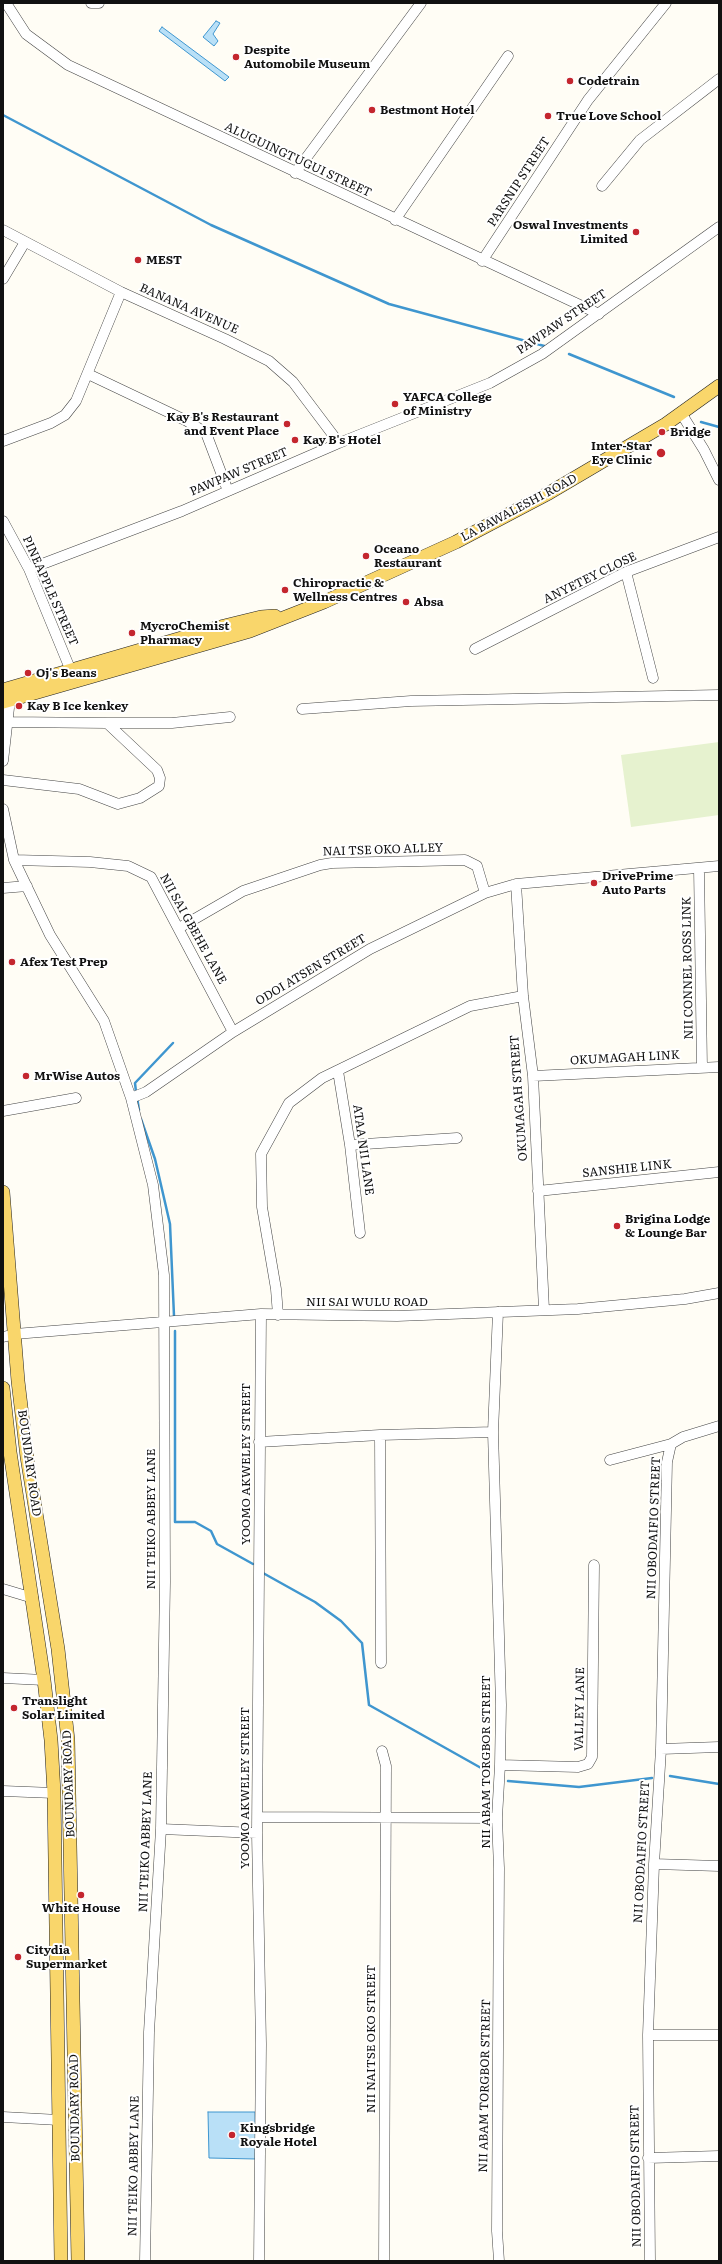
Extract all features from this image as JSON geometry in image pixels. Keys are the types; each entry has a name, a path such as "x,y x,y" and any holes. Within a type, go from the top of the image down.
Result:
{"main road":[{"name":"LA BAWALESHI ROAD","path":"6,697 250,631 324,602 456,542 550,493 682,413 719,386"},
{"name":"LA BAWALESHI ROAD","path":"6,697 71,671 216,628 261,617 285,616"},
{"name":"BOUNDARY ROAD","path":"3,1192 9,1335 58,1649 68,1740 78,2261"},
{"name":"BOUNDARY ROAD","path":"3,1388 10,1452 33,1598 51,1740 54,1793 61,2261"}],"street":[{"name":"ALUGUINGTUGUI STREET","path":"6,3 26,34 68,65 482,261 599,314"},
{"path":"91,3 99,3"},
{"path":"295,173 421,3"},
{"name":"PARSNIP STREET","path":"482,261 588,100 666,3"},
{"path":"395,220 508,56"},
{"path":"602,186 640,140 719,79"},
{"name":"PAWPAW STREET","path":"29,569 228,492 339,443 490,383 542,354 719,227"},
{"name":"BANANA AVENUE","path":"3,230 121,292 225,338 269,361 293,382 339,443"},
{"path":"3,278 25,242"},
{"path":"3,441 51,423 66,415 76,401 121,292"},
{"path":"88,374 187,421 206,433 228,492"},
{"path":"682,413 704,450 719,480"},
{"name":"PINEAPPLE STREET","path":"3,522 29,569 71,671"},
{"name":"ANYETEY CLOSE","path":"475,649 626,572 719,537"},
{"path":"626,572 653,678"},
{"path":"302,709 432,700 719,695"},
{"path":"3,761 8,722 6,697"},
{"path":"8,722 172,723 230,718"},
{"path":"3,780 79,789 118,804 140,798 159,786 160,778 157,770 107,723"},
{"name":"NII TEIKO ABBEY LANE","path":"3,809 14,860 50,935 104,1021 133,1097 153,1185 164,1275 165,1582 161,1829 149,2032 145,2261"},
{"name":"NII SAI GBEHE LANE","path":"14,860 90,862 128,866 142,871 151,877 233,1032"},
{"name":"NAI TSE OKO ALLEY","path":"179,928 243,891 332,862 465,860 477,866 485,893"},
{"name":"ODOI ATSEN STREET","path":"133,1097 146,1092 233,1032 370,949 485,893 516,884 719,866"},
{"name":"NII CONNEL ROSS LINK","path":"698,868 702,1068"},
{"name":"OKUMAGAH STREET","path":"516,884 523,996 533,1076 544,1310"},
{"path":"3,888 27,886"},
{"path":"278,1315 276,1289 262,1207 260,1154 289,1103 322,1078 470,1006 523,996"},
{"name":"OKUMAGAH LINK","path":"533,1076 719,1067"},
{"name":"ATAA NII LANE","path":"338,1071 350,1145 360,1234"},
{"path":"3,1111 76,1098"},
{"path":"350,1145 457,1138"},
{"name":"SANSHIE LINK","path":"538,1191 719,1172"},
{"name":"NII SAI WULU ROAD","path":"9,1335 261,1314 397,1316 544,1310 685,1299 719,1293"},
{"name":"NII ABAM TORGBOR STREET","path":"498,1312 493,1432 501,1690 500,1765 497,1818 499,1868 497,2231 499,2261"},
{"name":"YOOMO AKWELEY STREET","path":"258,2261 260,2044 257,1833 258,1442 261,1314"},
{"path":"610,1460 671,1444 683,1437 719,1426"},
{"path":"258,1442 380,1435 493,1432"},
{"path":"380,1435 381,1663"},
{"name":"NII OBODAIFIO STREET","path":"650,2261 648,2035 654,1864 661,1749 667,1462 671,1444"},
{"name":"VALLEY LANE","path":"500,1765 578,1767 588,1764 592,1757 594,1565"},
{"path":"3,1590 33,1598"},
{"path":"3,1678 44,1680"},
{"path":"661,1749 719,1747"},
{"name":"NII NAITSE OKO STREET","path":"382,1752 386,1766 384,2261"},
{"path":"3,1791 54,1793"},
{"path":"258,1817 497,1818"},
{"path":"161,1829 257,1833"},
{"path":"654,1864 719,1866"},
{"path":"648,2035 719,2035"},
{"path":"3,2117 59,2120"},
{"path":"648,2158 719,2156"}],"green space":[{"path":"719,742 719,815 631,827 621,755"}],"water":[{"path":"216,21 220,23 213,34 218,41 214,46 203,37"},
{"path":"162,27 229,77 225,81 159,31"},
{"name":"Kingsbridge Royale Hotel","path":"208,2112 255,2112 256,2159 209,2158"}],"waterway":[{"path":"3,115 211,225 389,304 548,347"},
{"path":"569,354 674,397"},
{"path":"701,422 719,427"},
{"path":"136,1092 135,1083 173,1043"},
{"path":"137,1097 139,1110"},
{"path":"141,1119 155,1159 170,1224 174,1316"},
{"path":"175,1331 175,1522 195,1522 211,1531 217,1544 253,1564"},
{"path":"263,1573 315,1602 341,1621 362,1643 369,1705 490,1773"},
{"path":"670,1776 719,1784"},
{"path":"508,1781 579,1787 652,1778"}],"place":[{"name":"Despite Automobile Museum","path":"236,57"},
{"name":"Codetrain","path":"570,81"},
{"name":"Bestmont Hotel","path":"372,110"},
{"name":"True Love School","path":"548,116"},
{"name":"Oswal Investments Limited","path":"636,232"},
{"name":"MEST","path":"138,260"},
{"name":"YAFCA College of Ministry","path":"395,404"},
{"name":"Kay B's Restaurant and Event Place","path":"287,424"},
{"name":"Bridge","path":"662,432"},
{"name":"Kay B's Hotel","path":"295,440"},
{"name":"Inter-Star Eye Clinic","path":"661,453"},
{"name":"Oceano Restaurant","path":"366,556"},
{"name":"Chiropractic & Wellness Centres","path":"285,590"},
{"name":"Absa","path":"406,602"},
{"name":"MycroChemist Pharmacy","path":"132,633"},
{"name":"Oj's Beans","path":"28,673"},
{"name":"Kay B Ice kenkey","path":"19,706"},
{"name":"DrivePrime Auto Parts","path":"594,883"},
{"name":"Afex Test Prep","path":"12,962"},
{"name":"MrWise Autos","path":"26,1076"},
{"name":"Brigina Lodge & Lounge Bar","path":"617,1226"},
{"name":"Translight Solar Limited","path":"14,1708"},
{"name":"White House","path":"81,1895"},
{"name":"Citydia Supermarket","path":"18,1957"},
{"name":"Kingsbridge Royale Hotel","path":"232,2135"}]}
